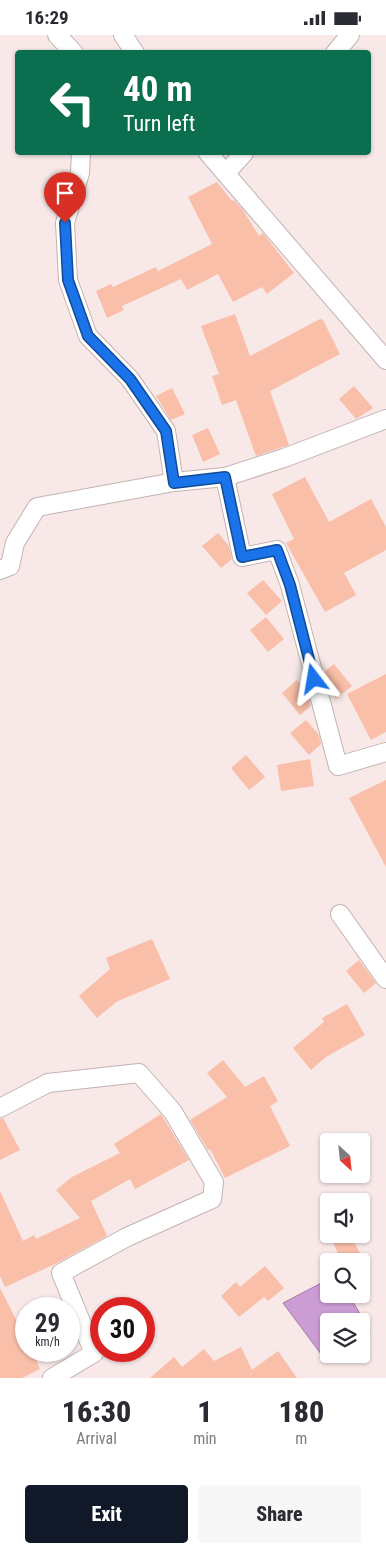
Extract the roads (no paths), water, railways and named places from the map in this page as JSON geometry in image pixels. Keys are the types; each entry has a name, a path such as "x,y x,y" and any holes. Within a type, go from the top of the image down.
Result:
{"street":[{"path":"57,35 71,50"},
{"path":"123,35 132,50"},
{"path":"338,50 350,35"},
{"path":"81,155 80,173 65,223 68,280 88,336 130,379 166,431 174,483"},
{"path":"210,155 386,359"},
{"path":"226,173 242,155"},
{"path":"0,570 10,566 15,543 37,507 174,483 225,477 284,458 386,419"},
{"path":"225,477 242,557 277,550 290,585 338,766 386,752"},
{"path":"340,914 386,979"},
{"path":"0,1108 48,1083 139,1073 173,1112 214,1182 212,1199 127,1237 61,1273 94,1353 52,1378"}]}
